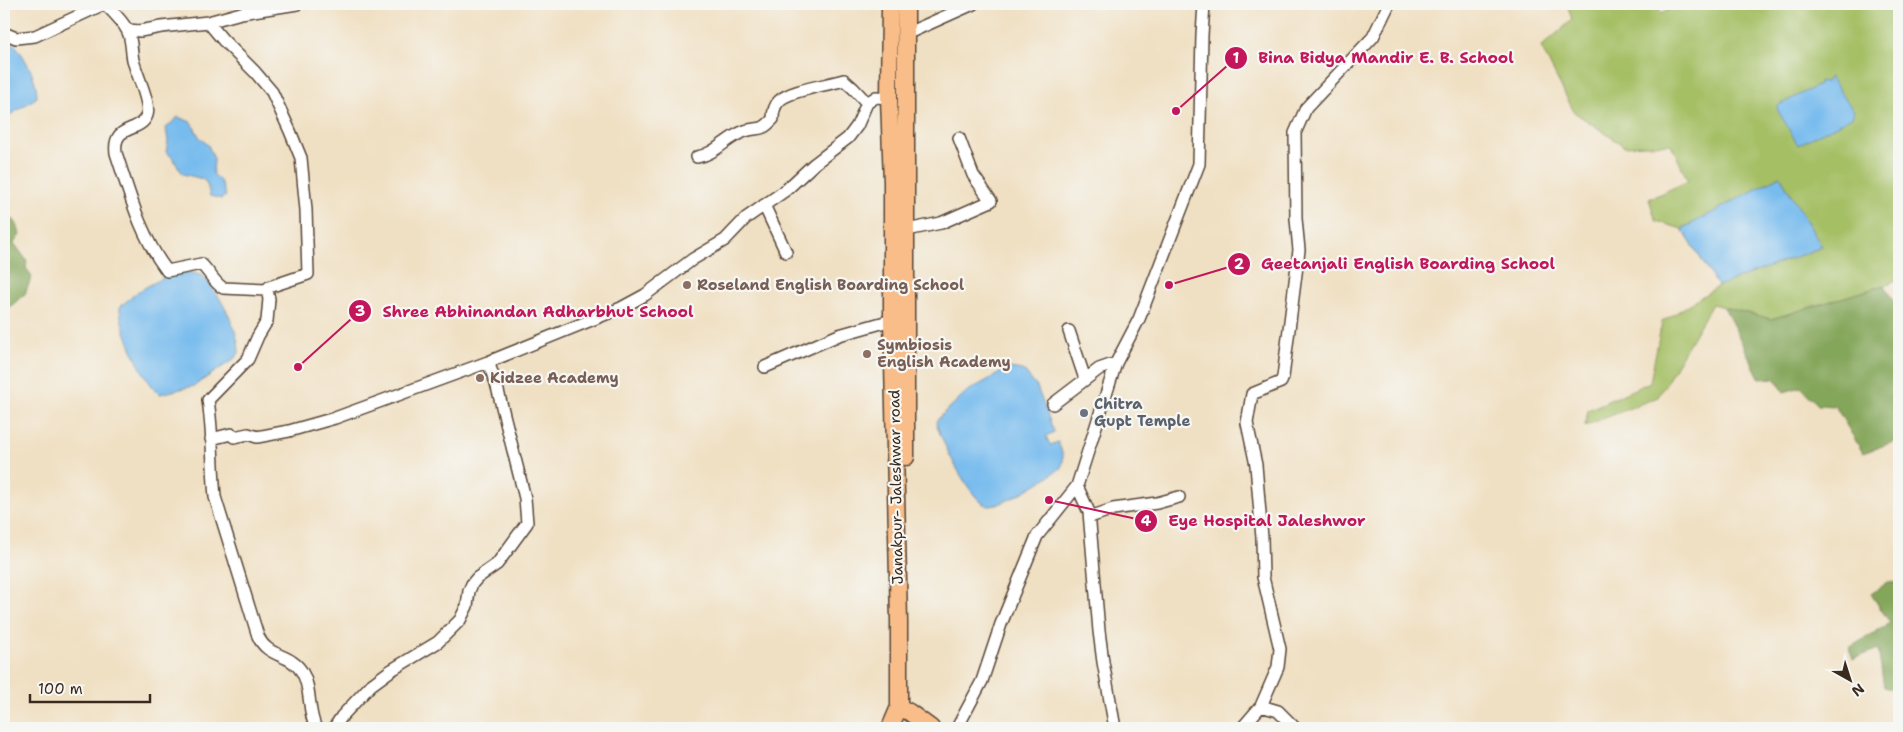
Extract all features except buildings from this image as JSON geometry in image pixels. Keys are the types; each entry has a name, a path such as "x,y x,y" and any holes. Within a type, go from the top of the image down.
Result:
{"highway":[{"name":"Janakpur- Jaleshwar road","path":"890,4 889,98 892,320 899,621 898,707 890,728"},
{"path":"899,621 907,603 905,492 906,4"},
{"path":"898,707 910,712 931,728"}],"street":[{"path":"4,33 16,38 36,36 104,4 128,30 133,62 148,107 147,116 143,121 120,135 115,145 138,220 153,253 167,271 201,264 208,270 219,286 224,288 267,290 269,287 308,274 306,210 301,158 272,92 208,22"},
{"path":"128,30 140,31 208,22 241,13 297,4"},
{"path":"906,34 973,4"},
{"path":"957,728 982,681 1001,624 1037,536 1077,486 1116,363 1139,319 1199,164 1204,4"},
{"path":"1242,728 1261,706 1278,668 1280,649 1263,577 1256,465 1247,423 1252,394 1281,382 1283,377 1299,250 1296,219 1295,133 1306,108 1374,36 1389,4"},
{"path":"697,157 705,156 745,131 765,128 773,119 774,109 779,100 788,95 844,80 867,103"},
{"path":"211,439 231,434 234,437 248,434 257,437 289,431 335,418 585,324 645,296 693,259 719,245 746,218 786,190 814,164 848,138 857,126 867,103 876,97 889,98"},
{"path":"907,230 941,222 991,201 973,175 959,138"},
{"path":"764,205 786,252"},
{"path":"267,290 269,299 267,321 248,359 208,400 215,497 258,636 265,648 288,659 298,666 303,673 316,728"},
{"path":"765,368 839,335 892,320"},
{"path":"1069,331 1085,379"},
{"path":"334,728 342,716 372,686 390,671 438,642 460,620 467,606 472,584 477,578 497,564 527,523 525,498 496,383 488,362"},
{"path":"1053,404 1099,369 1116,363"},
{"path":"1077,486 1090,518 1101,647 1115,728"},
{"path":"1090,518 1113,509 1157,503 1179,497"},
{"path":"1261,706 1278,711 1295,728"}],"green space":[{"path":"1567,4 1657,4 1661,14 1679,4 1899,4 1899,279 1885,285 1771,319 1712,304 1658,397 1585,426 1588,410 1650,382 1662,322 1718,286 1822,247 1780,176 1682,229 1656,221 1649,199 1688,181 1671,144 1624,146 1574,112 1541,47 1572,20"},
{"path":"4,217 11,218 17,225 20,235 14,243 27,261 26,268 32,276 25,294 4,312"},
{"path":"1885,285 1899,313 1899,440 1863,453 1835,406 1818,405 1801,387 1784,392 1775,378 1760,379 1724,307 1771,319"},
{"path":"1888,582 1899,583 1899,691 1884,687 1878,649 1853,659 1849,648 1890,623 1871,594"}],"water":[{"path":"4,36 10,39 22,54 32,73 37,91 36,98 4,119"},
{"path":"1830,77 1854,111 1852,117 1798,145 1777,109 1779,105 1819,85 1819,81 1826,82"},
{"path":"178,117 191,122 200,138 208,145 214,159 213,174 221,182 226,196 221,199 210,196 207,184 203,179 183,174 171,156 166,152 168,141 166,128"},
{"path":"1780,176 1822,247 1718,286 1682,229"},
{"path":"190,272 203,276 215,292 227,312 236,333 239,353 234,359 194,386 160,394 147,378 134,354 124,327 120,307 137,292 166,276"},
{"path":"1009,368 1023,370 1037,387 1054,432 1046,436 1050,445 1058,442 1063,462 1060,469 1024,491 1004,502 989,506 982,503 974,495 957,469 943,441 936,421 966,392"}],"place":[{"name":"Bina Bidya Mandir E. B. School","path":"1176,111"},
{"name":"Roseland English Boarding School","path":"687,285"},
{"name":"Geetanjali English Boarding School","path":"1169,285"},
{"name":"Symbiosis English Academy","path":"867,354"},
{"name":"Shree Abhinandan Adharbhut School","path":"298,367"},
{"name":"Kidzee Academy","path":"480,378"},
{"name":"Chitra Gupt Temple","path":"1084,413"},
{"name":"Eye Hospital Jaleshwor","path":"1049,500"}]}
